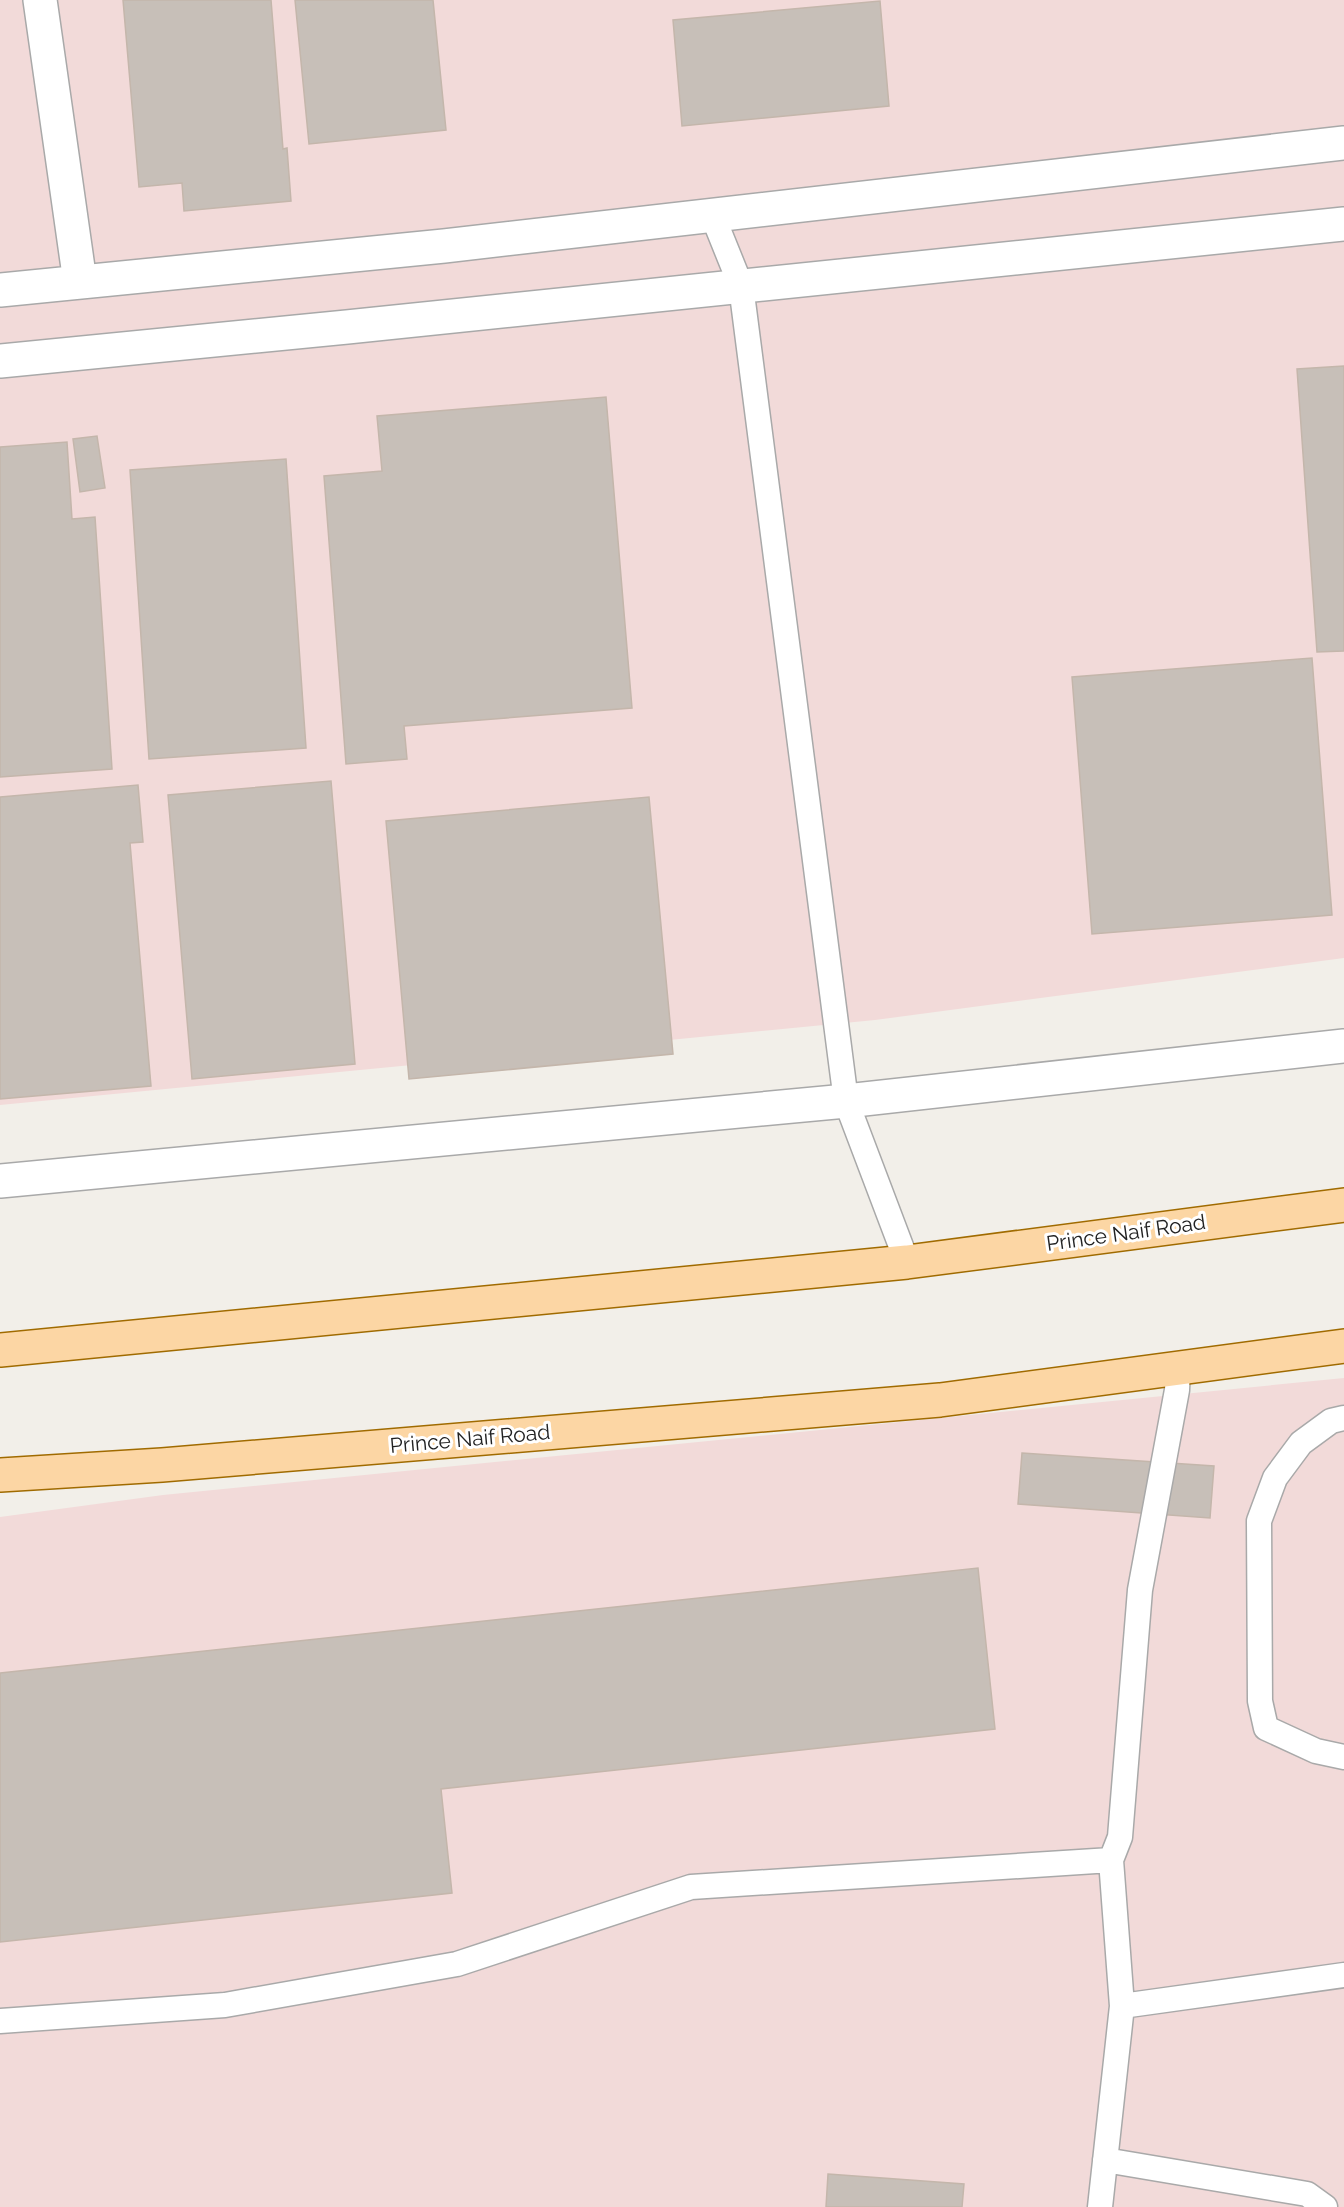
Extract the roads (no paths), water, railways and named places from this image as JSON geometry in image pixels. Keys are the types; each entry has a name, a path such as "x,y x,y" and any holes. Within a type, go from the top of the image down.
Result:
{"main road":[{"name":"Prince Naif Road","path":"0,1350 907,1262 1344,1204"},
{"name":"Prince Naif Road","path":"0,1475 162,1465 940,1400 1344,1346"}],"street":[{"path":"40,0 80,282"},
{"path":"0,290 444,246 1344,143"},
{"path":"0,361 1344,224"},
{"path":"0,1181 846,1101 1344,1046"}],"lane":[{"path":"712,214 741,286 846,1101 907,1262"},
{"path":"1100,2207 1122,2006 1111,1860 1120,1837 1140,1590 1177,1390 1178,1368"},
{"path":"1344,1418 1331,1421 1301,1443 1275,1478 1259,1521 1259,1532 1260,1701 1266,1728 1316,1751 1344,1757"},
{"path":"0,2021 225,2005 457,1964 691,1887 1111,1860"},
{"path":"1122,2006 1344,1975"},
{"path":"1105,2160 1307,2194 1325,2207"}]}
